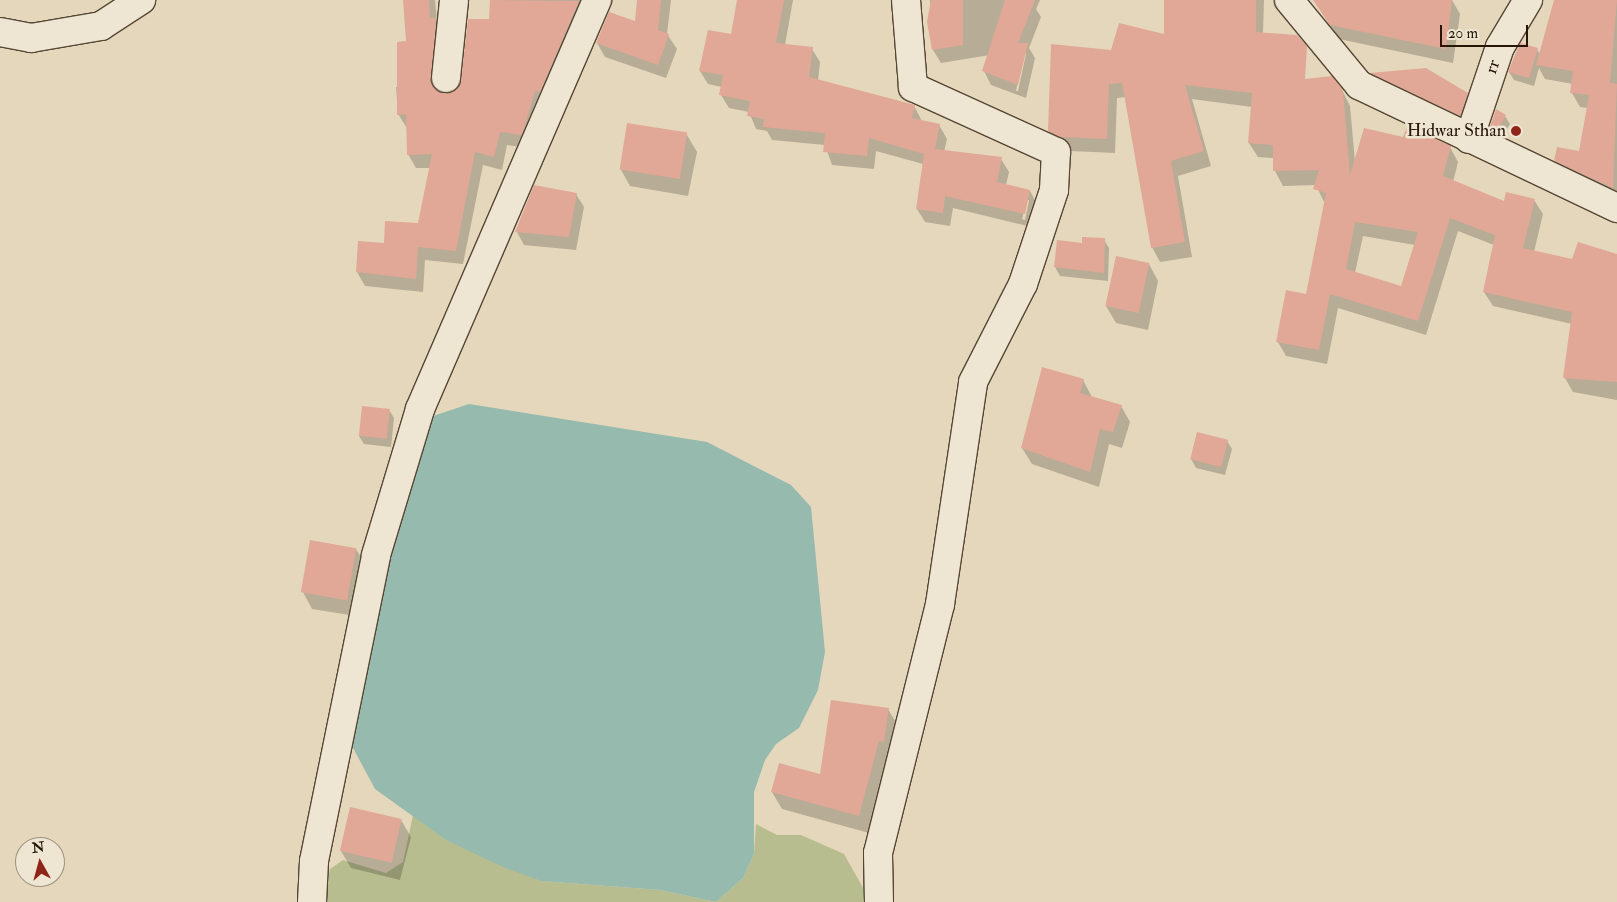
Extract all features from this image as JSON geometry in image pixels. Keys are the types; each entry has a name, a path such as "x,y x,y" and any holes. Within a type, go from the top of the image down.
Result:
{"street":[{"path":"0,32 31,38 100,26 141,0"},
{"path":"446,78 454,0"},
{"path":"312,902 314,861 376,555 420,410 597,0"},
{"path":"879,902 878,854 940,604 973,382 1023,284 1054,190 1056,152 913,87 906,0"},
{"path":"1289,0 1359,85 1468,139 1617,208"},
{"name":"rr","path":"1468,139 1500,47 1528,0"}],"green space":[{"path":"413,815 446,840 541,881 660,890 716,902 323,902 330,869 343,860 386,873 403,862"},
{"path":"756,824 777,835 801,835 844,854 871,902 716,902 743,878 754,854"}],"water":[{"path":"469,404 707,442 791,485 811,507 825,652 818,690 799,728 776,744 765,760 754,792 754,854 743,878 716,902 660,890 541,881 503,867 446,840 375,789 352,746 351,731 397,518 433,416"}],"building":[{"path":"403,0 429,0 430,18 436,18 432,84 445,94 453,92 461,80 468,19 489,19 490,0 579,1 540,92 535,91 522,135 500,132 494,157 475,152 456,251 418,247 416,279 356,272 358,241 384,243 385,221 418,223 432,154 407,155 406,114 397,115 397,42 406,41"},
{"path":"637,0 661,0 658,30 669,34 658,65 596,43 609,12 635,21"},
{"path":"737,0 784,0 776,43 813,47 809,77 915,105 912,118 940,124 935,149 1002,157 997,182 1030,190 1025,214 945,196 943,213 916,209 924,154 869,138 867,156 823,152 825,133 763,127 764,119 747,116 750,101 719,95 723,75 699,71 708,30 731,34"},
{"path":"931,0 963,0 963,45 932,50 927,22"},
{"path":"1005,0 1035,0 1018,43 1028,43 1018,85 982,71"},
{"path":"1164,0 1256,0 1256,32 1297,35 1307,46 1305,79 1332,76 1343,90 1350,175 1364,128 1403,137 1408,125 1451,146 1443,176 1504,201 1506,192 1535,199 1523,248 1572,259 1578,242 1617,254 1617,382 1563,378 1572,312 1483,292 1495,235 1450,218 1418,321 1330,294 1319,350 1276,342 1286,290 1306,294 1326,193 1313,189 1319,170 1273,171 1273,145 1248,143 1252,93 1185,85 1204,151 1171,161 1185,242 1151,248 1122,83 1109,84 1107,139 1061,137 1048,131 1051,44 1111,50 1119,23 1164,34","holes":["1355,222 1418,232 1401,286 1346,269"]},
{"path":"1313,0 1452,0 1446,49 1330,25"},
{"path":"1554,0 1617,0 1610,83 1617,84 1613,188 1554,161 1557,147 1579,151 1589,95 1570,93 1573,71 1536,65"},
{"path":"1520,43 1538,48 1529,78 1508,72"},
{"path":"1426,68 1468,93 1460,116 1370,73"},
{"path":"1496,109 1506,115 1496,133 1489,130"},
{"path":"627,123 687,133 680,179 620,169"},
{"path":"534,185 577,193 569,237 515,232"},
{"path":"1082,237 1105,238 1104,273 1054,267 1057,240 1082,243"},
{"path":"1116,256 1149,263 1139,313 1105,306"},
{"path":"1042,367 1084,379 1080,393 1122,405 1113,432 1100,429 1090,472 1021,448"},
{"path":"362,406 390,409 387,439 359,436"},
{"path":"1197,432 1228,440 1221,467 1190,459"},
{"path":"310,540 356,548 347,600 301,592"},
{"path":"831,700 889,708 884,742 879,741 859,816 771,792 779,763 820,774"},
{"path":"350,807 402,819 392,863 340,851"}],"place":[{"name":"Hidwar Sthan","path":"1516,131"}]}
